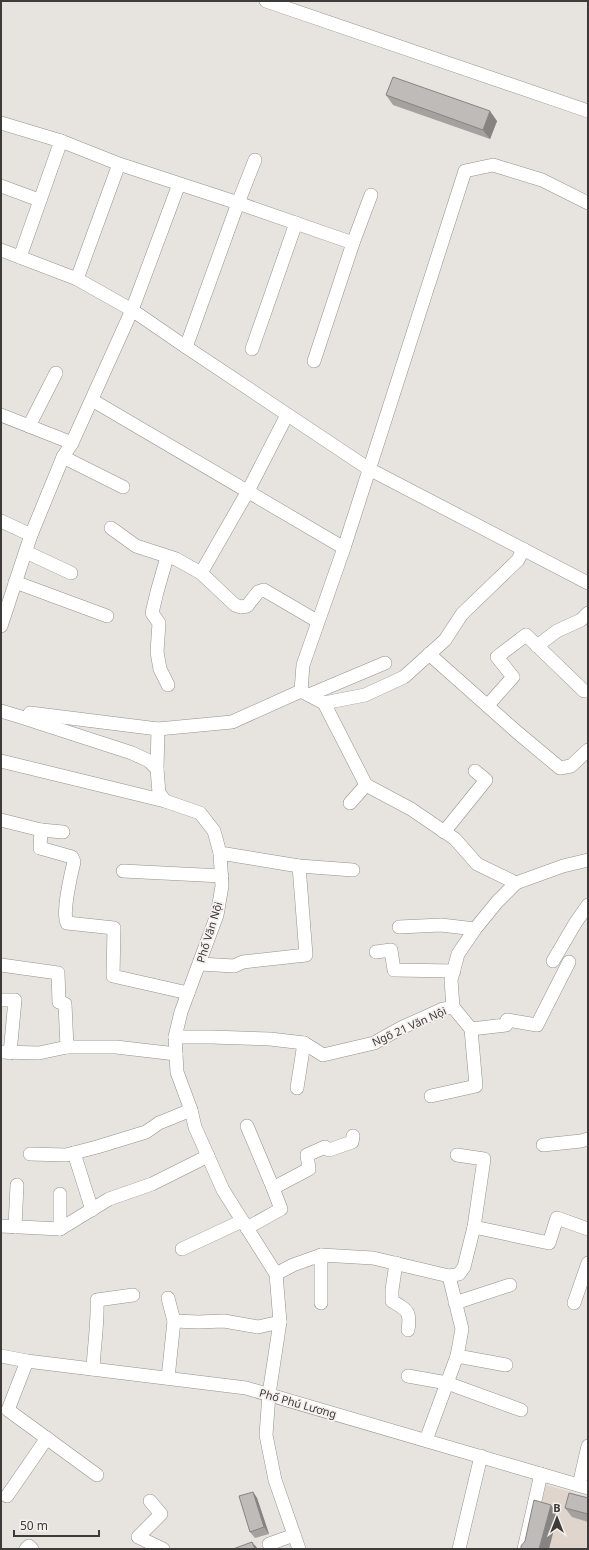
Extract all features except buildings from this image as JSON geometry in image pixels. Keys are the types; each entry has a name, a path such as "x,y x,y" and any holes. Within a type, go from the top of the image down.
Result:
{"street":[{"path":"266,1 588,111"},
{"path":"1,123 61,141 119,164 353,243"},
{"path":"20,257 61,141"},
{"path":"186,347 255,160"},
{"path":"77,279 119,164"},
{"path":"305,693 303,665 317,621 344,548 465,170 493,165 542,180 588,203"},
{"path":"2,623 31,535 63,457 72,442 92,400 132,310 179,184"},
{"path":"1,186 39,200"},
{"path":"314,361 353,243 372,195"},
{"path":"252,349 296,223"},
{"path":"1,250 77,279 132,310 369,469 588,583"},
{"path":"29,426 56,372"},
{"path":"92,400 344,548"},
{"path":"1,415 72,442"},
{"path":"201,573 248,491 288,415"},
{"path":"63,457 122,487"},
{"path":"1,521 31,535"},
{"path":"111,528 136,546 188,565 201,573 235,605 241,607 247,606 258,592 264,590 317,621"},
{"path":"324,703 365,695 404,677 445,640 462,614 518,560 523,549"},
{"path":"26,552 71,573"},
{"path":"167,557 152,613 159,623 157,652 160,669 168,685"},
{"path":"15,582 107,616"},
{"path":"537,646 557,631 582,620 588,613"},
{"path":"488,705 513,677 497,657 526,635 584,691 588,691"},
{"path":"429,654 560,768 571,766 588,750"},
{"path":"1,711 158,729 232,722 385,663"},
{"path":"305,693 324,703 366,785 411,809 455,839 477,864 516,883"},
{"path":"1,711 132,753 149,761 157,769"},
{"path":"158,729 158,793 165,801"},
{"name":"Phố Văn Nội","path":"1,761 165,801 200,813 214,831 220,853 222,886 217,915 181,1012 175,1037 177,1072 192,1110 195,1127 223,1190 276,1274"},
{"path":"444,832 486,780 475,771"},
{"path":"350,803 366,785"},
{"path":"1,820 41,830 63,832"},
{"path":"41,830 40,848 72,857 74,862 66,902 65,920 67,923 114,928 114,976 188,994"},
{"path":"220,853 299,866 353,870"},
{"path":"453,1007 451,980 458,954 475,929 497,902 516,883 563,866 588,860"},
{"path":"200,964 234,966 243,962 306,955 299,866"},
{"path":"123,871 222,876"},
{"path":"553,961 576,922 588,906"},
{"path":"399,927 442,925 475,929"},
{"path":"376,952 391,950 394,970 454,971"},
{"path":"431,1096 476,1086 471,1029 506,1025 507,1020 537,1025 569,962"},
{"path":"1,965 58,974 59,1002 65,1004 67,1047"},
{"path":"1,1000 15,1000 6,1052 39,1053 67,1047 116,1047 176,1054"},
{"name":"Ngõ 21 Văn Nội","path":"175,1037 270,1039 304,1043 323,1055 374,1043 403,1027 453,1007 471,1029"},
{"path":"297,1088 304,1043"},
{"path":"30,1154 66,1155 74,1153 146,1132 159,1123 192,1110"},
{"path":"182,1249 245,1225 281,1209 248,1126"},
{"path":"273,1188 309,1168 307,1155 324,1147 329,1150 352,1142 353,1136"},
{"path":"543,1146 588,1139"},
{"path":"74,1153 92,1210"},
{"path":"1,1226 60,1229 109,1199 152,1184 208,1156"},
{"path":"299,1549 275,1480 266,1435 269,1394 280,1322 276,1274 293,1265 321,1255 373,1258 449,1276 459,1274 464,1267 474,1227 484,1159 456,1156"},
{"path":"15,1227 17,1185"},
{"path":"60,1194 60,1229"},
{"path":"474,1227 549,1243 557,1218 588,1229"},
{"path":"321,1255 321,1303"},
{"path":"396,1263 392,1301 406,1310 410,1318 408,1330"},
{"path":"574,1303 588,1263"},
{"path":"426,1440 457,1356 462,1329 449,1276"},
{"path":"455,1303 510,1284"},
{"path":"94,1369 94,1341 98,1315 97,1300 133,1295"},
{"path":"168,1298 174,1320 168,1378"},
{"path":"174,1320 198,1322 224,1321 258,1327 280,1322"},
{"name":"Phố Phú Lương","path":"1,1356 27,1361 246,1388 583,1486"},
{"path":"457,1356 506,1365"},
{"path":"27,1361 8,1410 97,1475"},
{"path":"408,1376 447,1383 521,1410"},
{"path":"7,1496 47,1438"},
{"path":"583,1486 588,1446"},
{"path":"459,1549 481,1456"},
{"path":"524,1549 541,1474"},
{"path":"150,1501 161,1514 138,1537 164,1549"},
{"path":"272,1549 269,1544 294,1535"},
{"path":"26,1549 29,1546 32,1549"}],"shaded area":[{"path":"546,1485 588,1497 588,1549 530,1549"}]}
